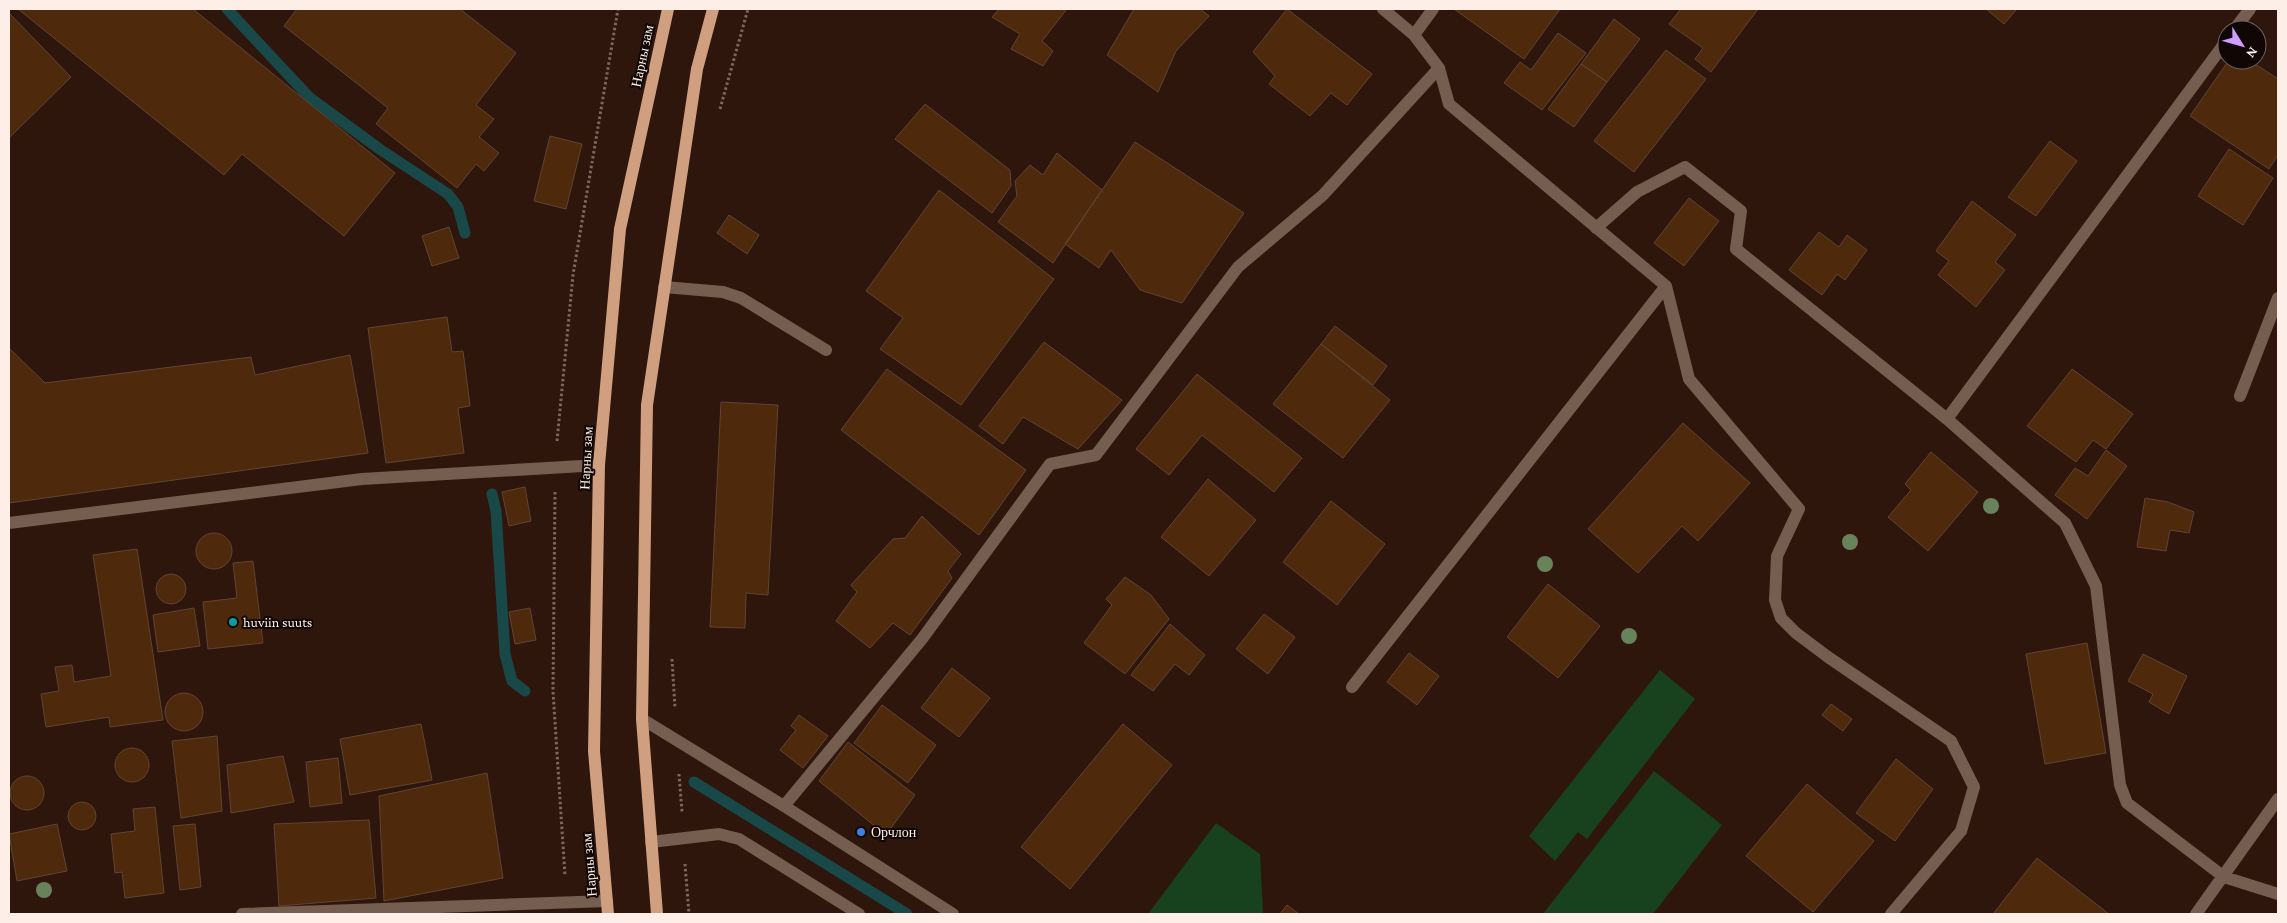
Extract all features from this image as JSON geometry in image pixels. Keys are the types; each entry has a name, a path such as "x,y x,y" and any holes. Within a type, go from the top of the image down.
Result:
{"main road":[{"name":"Нарны зам","path":"608,914 594,751 599,465 620,229 668,9"},
{"path":"657,914 642,719 647,405 696,69 713,9"}],"street":[{"path":"1383,9 1414,35 1439,68 1449,104 1666,286 1688,379 1799,510 1777,556 1775,600 1781,618 1796,633 1828,657 1952,741 1974,787 1961,831 1891,914"},
{"path":"1414,35 1433,9"},
{"path":"2242,20 2250,9"},
{"path":"1947,419 2217,54"},
{"path":"784,806 922,639 1050,464 1096,455 1238,267 1323,195 1439,68"},
{"path":"1596,228 1637,192 1685,167 1741,211 1736,248 1947,419 2065,523 2096,586 2120,785 2127,803 2224,877 2278,894"},
{"path":"1352,687 1666,286"},
{"path":"664,287 723,292 741,298 826,350"},
{"path":"2240,396 2278,298"},
{"path":"9,523 362,478 599,465"},
{"path":"642,719 784,806 953,914"},
{"path":"2196,914 2278,799"},
{"path":"651,842 719,834 739,838 859,914"},
{"path":"242,914 607,901"}],"path":[{"path":"720,111 748,9"},
{"path":"671,655 689,914"}],"green space":[{"path":"1660,670 1695,699 1587,839 1578,832 1555,861 1529,836"},
{"path":"1654,771 1722,825 1653,914 1543,914"},
{"path":"1216,823 1260,854 1263,914 1148,914"}],"building":[{"path":"18,9 193,9 395,173 344,236 242,154 224,175"},
{"path":"297,9 460,9 516,53 476,105 494,119 479,137 499,153 484,171 476,164 457,188 376,124 388,108 284,26"},
{"path":"999,9 1067,9 1042,41 1053,51 1043,66 1011,49 1020,34 992,17"},
{"path":"1134,9 1200,9 1209,16 1176,51 1158,92 1107,55"},
{"path":"1287,9 1372,74 1347,105 1331,93 1310,116 1269,84 1275,76 1253,52"},
{"path":"1454,9 1560,9 1524,59"},
{"path":"1681,9 1758,9 1711,72 1695,59 1703,48 1669,24"},
{"path":"1986,9 2017,9 2004,24"},
{"path":"9,13 71,77 9,138"},
{"path":"1614,19 1640,39 1607,82 1581,64"},
{"path":"1558,33 1586,53 1542,110 1504,83 1520,62 1531,70"},
{"path":"1666,50 1706,79 1634,172 1594,141"},
{"path":"1581,64 1607,82 1574,127 1548,109"},
{"path":"2222,70 2264,70 2278,79 2278,155 2269,169 2190,116"},
{"path":"925,104 1010,170 1011,186 992,213 895,139"},
{"path":"550,136 582,144 566,209 534,201"},
{"path":"2050,141 2077,161 2036,216 2008,197"},
{"path":"1135,142 1244,213 1182,303 1140,290 1111,250 1099,268 1065,244"},
{"path":"2229,149 2273,178 2243,225 2198,196"},
{"path":"1057,153 1102,190 1053,263 998,222 1017,196 1015,181 1030,165 1043,175"},
{"path":"939,190 1054,279 961,405 880,349 903,318 866,291"},
{"path":"1689,198 1719,221 1684,266 1654,243"},
{"path":"1972,201 2016,235 1995,262 2005,270 1976,307 1938,275 1949,261 1936,251"},
{"path":"729,215 759,235 747,254 717,233"},
{"path":"449,227 459,258 432,266 422,236"},
{"path":"1819,232 1839,247 1847,235 1867,250 1845,280 1837,274 1822,295 1789,270"},
{"path":"447,317 452,352 463,351 470,406 458,408 464,453 386,463 368,328"},
{"path":"1335,326 1387,366 1373,385 1321,344"},
{"path":"1044,342 1122,400 1078,449 1023,417 1003,444 979,426"},
{"path":"1321,344 1390,400 1343,458 1273,404"},
{"path":"9,348 45,383 251,357 255,375 350,355 368,453 9,503"},
{"path":"887,369 1026,470 979,535 841,430"},
{"path":"2072,369 2133,414 2106,449 2093,440 2076,462 2027,426"},
{"path":"1197,374 1302,458 1274,492 1202,435 1169,475 1136,449"},
{"path":"721,402 778,405 768,595 746,593 745,628 710,627"},
{"path":"1683,423 1750,483 1698,541 1682,526 1638,573 1588,529"},
{"path":"2106,450 2127,466 2087,519 2055,495 2075,468 2088,476"},
{"path":"1931,452 1978,492 1928,551 1888,517 1911,490 1905,484"},
{"path":"1208,479 1256,520 1209,576 1161,537"},
{"path":"525,487 531,521 509,526 502,492"},
{"path":"2145,498 2168,502 2194,512 2189,533 2170,530 2166,551 2137,547"},
{"path":"1331,501 1385,544 1337,605 1283,562"},
{"path":"922,516 961,554 948,571 952,578 910,635 893,623 870,648 836,621 857,592 851,585 893,539 905,538"},
{"path":"214,533 221,534 227,538 231,544 231,558 227,564 221,568 214,569 207,568 201,564 197,558 196,551 197,544 201,538 207,534"},
{"path":"137,549 163,720 110,727 109,717 46,727 41,694 59,691 55,667 72,665 74,682 111,676 93,555"},
{"name":"huviin suuts","path":"253,561 263,643 208,649 203,602 237,598 233,563"},
{"path":"171,574 182,578 186,589 182,600 171,604 160,600 156,589 160,578"},
{"path":"1125,577 1151,595 1169,619 1125,674 1084,643 1112,605 1106,599"},
{"path":"1548,584 1600,626 1558,678 1507,637"},
{"path":"194,608 200,646 158,652 153,615"},
{"path":"530,608 536,640 515,644 509,612"},
{"path":"1264,614 1295,637 1268,674 1236,649"},
{"path":"1170,624 1205,655 1189,675 1175,664 1153,691 1131,675"},
{"path":"2087,643 2106,753 2045,764 2026,654"},
{"path":"1409,653 1439,676 1417,705 1387,682"},
{"path":"2143,654 2187,676 2169,714 2149,702 2153,694 2128,681"},
{"path":"952,668 990,698 959,737 921,708"},
{"path":"184,693 197,699 203,712 197,725 184,731 171,725 165,712 171,699"},
{"path":"1831,704 1852,719 1843,731 1822,715"},
{"path":"882,705 936,745 908,783 854,743"},
{"path":"799,715 828,736 803,768 780,750 796,730 791,726"},
{"path":"421,724 432,780 350,795 340,739"},
{"path":"1123,724 1172,765 1070,889 1021,847"},
{"path":"217,736 222,811 181,818 172,741"},
{"path":"848,742 915,795 886,835 819,781"},
{"path":"132,748 139,749 144,753 148,758 148,772 144,777 139,781 132,782 125,781 120,777 116,772 115,765 116,758 120,753 125,749"},
{"path":"283,756 294,802 231,813 227,765"},
{"path":"338,758 342,803 310,807 306,762"},
{"path":"1896,759 1933,789 1895,841 1856,813"},
{"path":"487,773 503,878 384,901 379,796"},
{"path":"27,776 39,781 44,793 39,805 27,810 15,805 10,793 15,781"},
{"path":"1807,784 1874,841 1813,912 1746,856"},
{"path":"82,802 92,806 96,816 92,826 82,830 72,826 68,816 72,806"},
{"path":"155,807 164,893 125,898 122,872 115,873 111,834 135,831 133,809"},
{"path":"369,820 376,898 279,906 274,824"},
{"path":"57,824 67,871 17,881 9,834"},
{"path":"195,824 201,887 180,890 173,826"},
{"path":"2037,858 2109,914 1993,914"},
{"path":"1287,905 1299,914 1280,914"}],"waterway":[{"path":"227,9 310,98 381,150 448,194 458,207 465,233"},
{"path":"492,494 496,511 505,654 512,681 525,691"},
{"path":"694,782 907,914"}],"place":[{"name":"huviin suuts","path":"233,622"},
{"name":"Орчлон","path":"861,832"}]}
